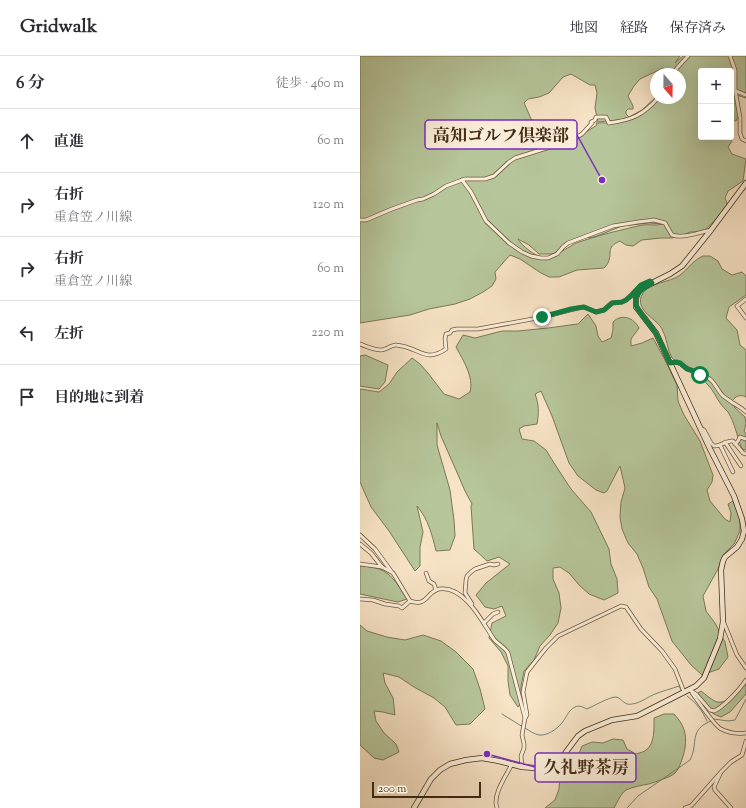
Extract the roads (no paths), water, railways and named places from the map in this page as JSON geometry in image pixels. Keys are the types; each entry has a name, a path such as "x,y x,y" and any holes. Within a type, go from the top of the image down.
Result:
{"main road":[{"path":"414,808 431,779 440,770 450,764 482,758 522,767 535,768 547,765 563,756 581,733 602,723 637,716 690,690 704,678 720,639 723,622 722,564 725,557 740,543 744,535 745,527 734,496 656,333 638,310 636,298 639,290 682,266 746,183"}],"street":[{"path":"677,68 688,56"},
{"path":"730,56 735,70 740,133 742,139 746,141"},
{"path":"736,91 746,95"},
{"path":"360,220 366,220 429,196 446,186 462,180 485,179 494,176 515,158 577,137 587,129 596,117 606,117 609,123 625,121 649,108 653,104"},
{"path":"462,180 471,192 486,221 509,243 522,252 536,257 548,258 557,254 568,243 613,226 654,220 665,223 672,235 676,236 685,236 711,230"},
{"path":"360,344 382,350 396,345 429,355 441,353 446,350 446,334 450,333 452,330 478,329 542,317 584,307 596,312 604,310 612,303 626,300 641,285 650,281 652,283"},
{"path":"746,299 737,306 746,318"},
{"path":"670,363 680,363 687,369 697,372 700,375 710,379 723,396 746,412"},
{"path":"701,429 704,430 711,444 714,446 716,447 725,442 733,441 743,453 746,454"},
{"path":"736,444 740,437 746,439"},
{"path":"725,442 741,466"},
{"path":"720,445 733,472"},
{"path":"360,535 375,549 393,573 410,601 415,603 422,602 436,590 447,589 451,590 473,607"},
{"path":"360,544 371,553 382,567"},
{"path":"360,564 382,567 393,573"},
{"path":"498,564 490,564 475,569 471,572 467,576 465,592 494,640 506,650 508,654 525,718"},
{"path":"426,573 429,581 434,584 436,590"},
{"path":"360,599 371,599 402,608 410,601"},
{"path":"522,767 521,756 524,744 522,738 525,718 527,715 523,692 527,672 546,648 558,636 621,606 626,607 641,629 662,651 675,669 684,692"},
{"path":"484,623 493,614 498,612"},
{"path":"723,622 737,655 746,668"},
{"path":"690,690 696,694 710,710 714,711 722,706 746,680"},
{"path":"690,690 713,722 721,729 738,734 746,734"},
{"path":"685,808 691,806 731,762 742,755 746,741"},
{"path":"497,808 496,802 500,785 512,764"},
{"path":"722,771 714,787 731,808"}],"waterway":[{"path":"525,728 537,735 542,735 552,732 557,728 576,706 581,706 587,709 613,697 616,697 627,704 632,704 652,695 679,686 681,690"},
{"path":"687,696 699,707 707,721"},
{"path":"714,719 728,721 735,720 746,699"},
{"path":"502,714 523,727"},
{"path":"627,808 638,796 690,760 693,754 695,738 699,728 711,721"}],"place":[{"name":"高知ゴルフ倶楽部","path":"602,180"},
{"name":"久礼野茶房","path":"487,754"}]}
